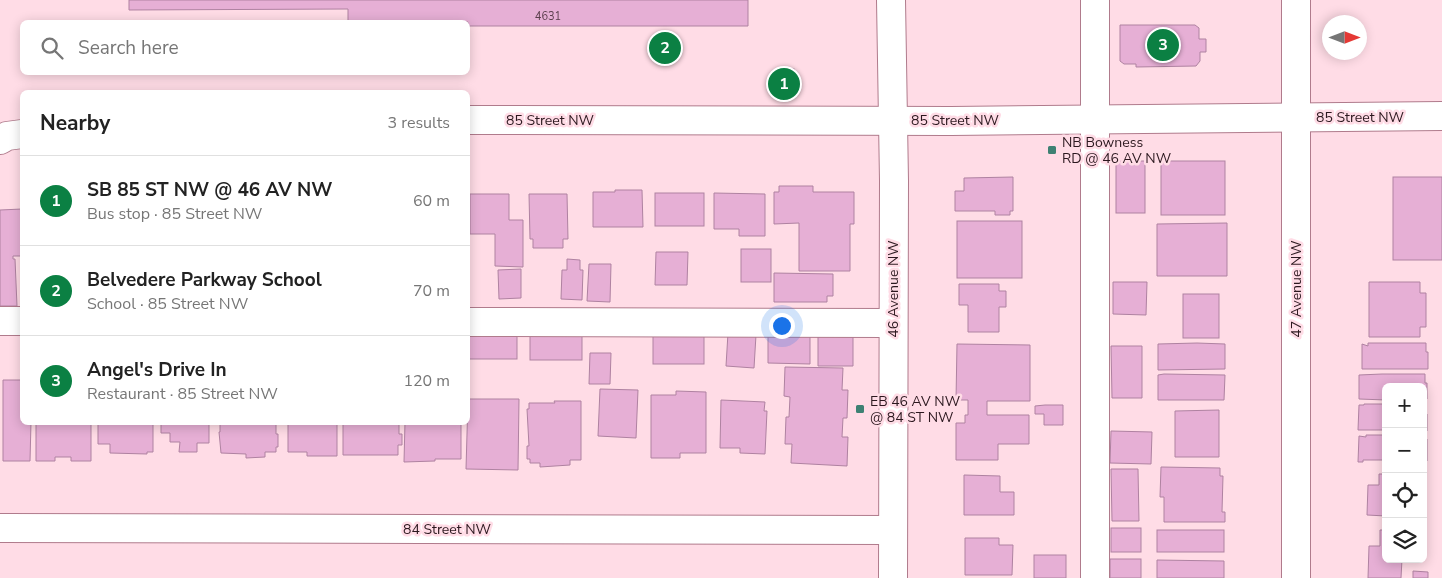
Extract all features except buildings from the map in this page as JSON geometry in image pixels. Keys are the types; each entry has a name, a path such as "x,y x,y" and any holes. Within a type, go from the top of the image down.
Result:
{"street":[{"name":"46 Avenue NW","path":"891,0 893,120 893,578"},
{"path":"1095,0 1095,578"},
{"name":"47 Avenue NW","path":"1296,0 1296,578"},
{"name":"85 Street NW","path":"470,120 1095,120 1442,116"},
{"path":"0,140 6,136 20,134"},
{"path":"0,321 20,321"},
{"path":"470,322 893,323"},
{"name":"84 Street NW","path":"0,528 893,530"}],"place":[{"name":"Angel's Drive In","path":"1163,45"},
{"name":"Belvedere Parkway School","path":"665,48"},
{"name":"SB 85 ST NW @ 46 AV NW","path":"784,84"},
{"name":"NB Bowness RD @ 46 AV NW","path":"1052,150"},
{"name":"EB 46 AV NW @ 84 ST NW","path":"860,409"}]}
